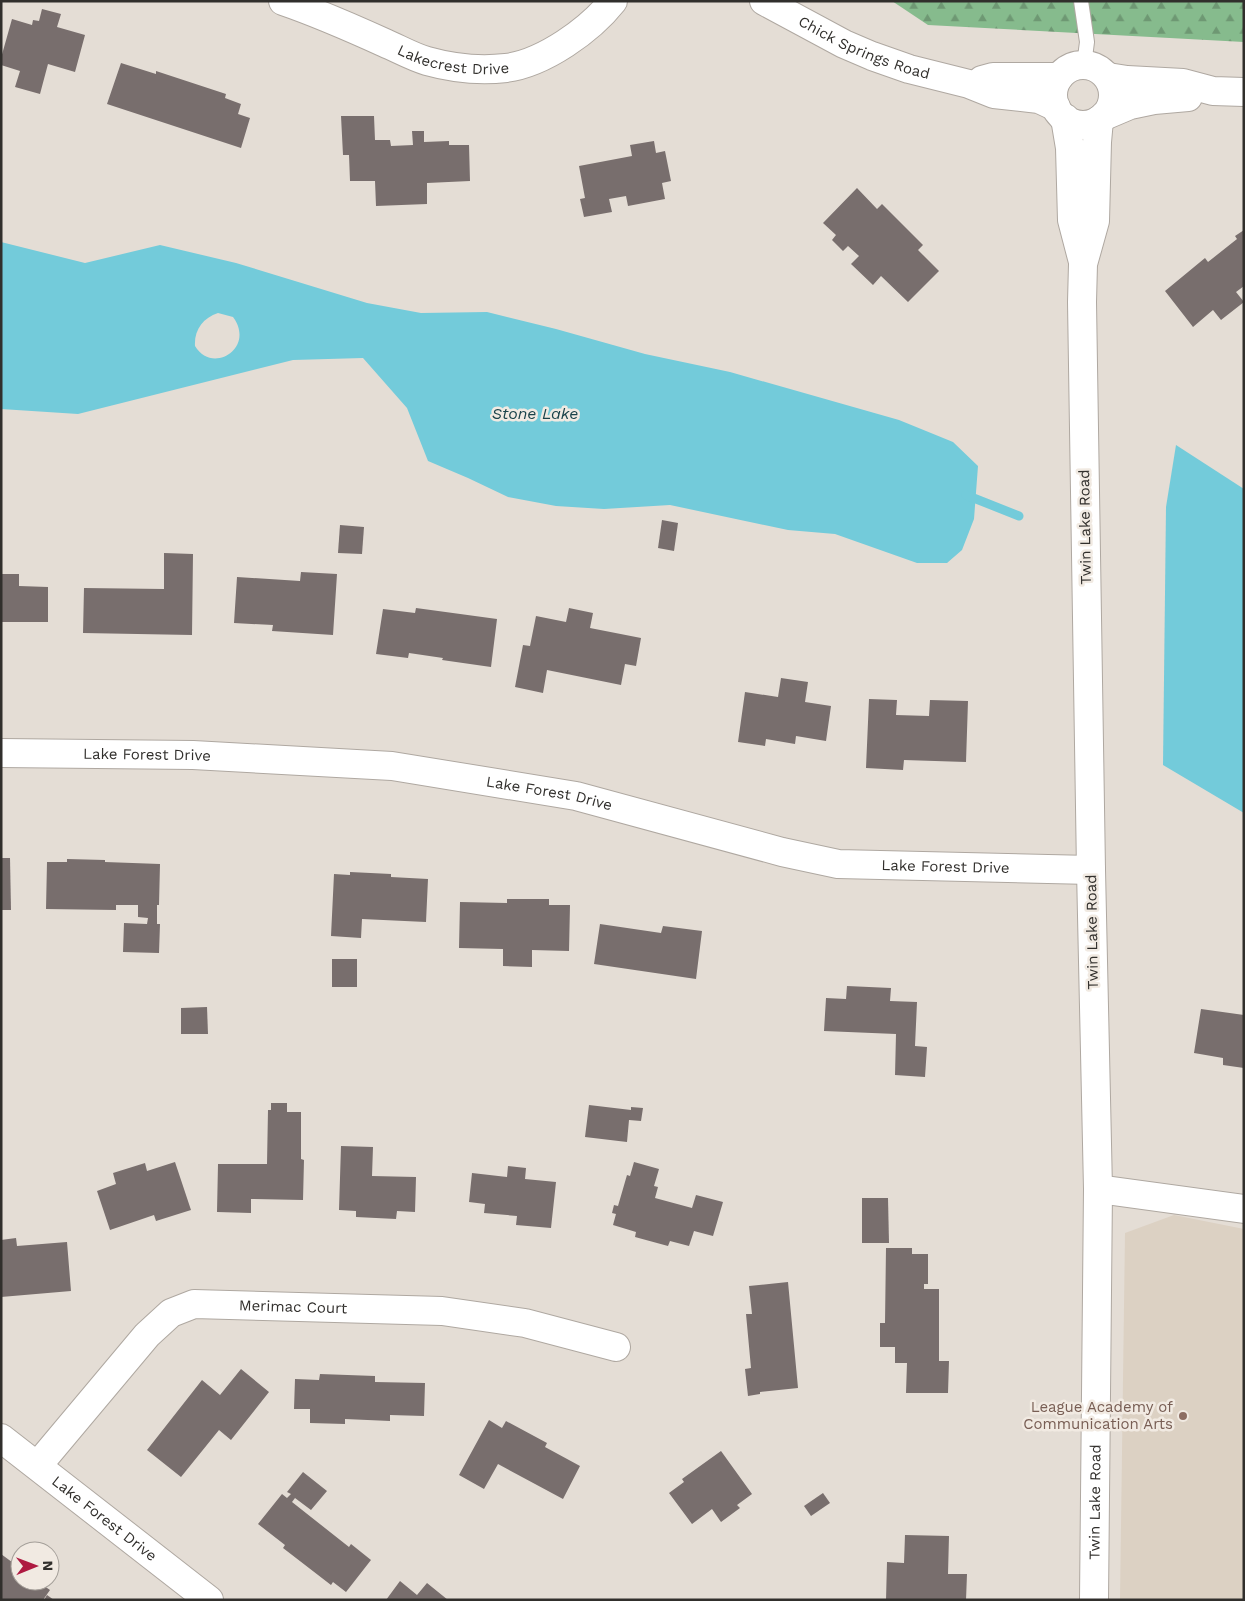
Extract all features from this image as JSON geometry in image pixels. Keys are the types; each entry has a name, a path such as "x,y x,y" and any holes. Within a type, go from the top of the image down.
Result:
{"street":[{"name":"Lakecrest Drive","path":"283,1 312,11 426,61 476,70 508,68 537,59 562,46 602,16 613,1"},
{"name":"Chick Springs Road","path":"764,1 844,44 872,56 909,69 969,84 994,94 1039,99 1061,113"},
{"path":"1214,91 1184,98 1154,100 1130,105 1091,124 1073,123 1061,113 1053,92 1059,77 1066,70 1084,64 1093,66 1108,77 1126,80 1183,83 1214,91 1244,92"},
{"path":"969,84 993,77 1059,77"},
{"path":"1102,118 1112,102 1113,93 1108,77"},
{"name":"Twin Lake Road","path":"1061,113 1070,148 1072,220 1083,264"},
{"name":"Twin Lake Road","path":"1094,1600 1098,1190 1082,302 1083,264 1095,221 1097,142 1102,118"},
{"name":"Lake Forest Drive","path":"1,753 193,754 392,766 576,796 782,852 838,864 1091,870"},
{"path":"1098,1190 1244,1209"},
{"name":"Merimac Court","path":"38,1465 147,1336 171,1313 194,1304 442,1311 524,1323 616,1347"},
{"name":"Lake Forest Drive","path":"1,1438 209,1600"}],"lane":[{"path":"1081,1 1087,42 1084,64"}],"shaded area":[{"name":"League Academy of Communication Arts","path":"1174,1215 1244,1229 1244,1600 1120,1600 1125,1233"}],"green space":[{"path":"892,1 1244,1 1244,42 928,25"}],"water":[{"name":"Stone Lake","path":"1,242 85,263 160,245 236,263 367,303 421,313 487,312 645,354 730,372 899,420 953,442 978,466 974,519 962,550 947,563 917,563 835,534 788,530 670,505 604,509 556,506 508,497 428,461 407,408 363,358 293,360 78,414 1,409","holes":["218,313 233,317 239,328 239,339 236,347 229,354 221,358 211,358 202,354 195,346 196,335 200,325"]},
{"path":"1176,445 1244,489 1244,813 1163,765 1166,507"}],"building":[{"path":"42,9 61,14 57,27 85,35 75,72 48,64 40,94 15,87 20,71 1,65 1,58 12,19 32,25 33,20 39,21"},
{"path":"121,63 156,74 156,71 226,94 225,98 241,104 238,114 250,118 241,148 107,104"},
{"path":"341,116 374,116 375,140 390,140 391,146 413,145 412,131 424,131 424,142 449,141 449,145 469,145 470,181 427,183 427,204 376,206 375,181 350,181 349,155 343,155"},
{"path":"654,141 656,153 665,151 671,181 662,183 665,199 628,206 626,196 609,199 612,212 584,217 580,199 585,198 579,166 632,156 630,145"},
{"path":"857,188 877,209 882,204 923,245 918,250 939,271 908,302 881,276 873,285 851,264 859,256 848,246 843,251 832,240 836,235 823,223"},
{"path":"1244,230 1244,286 1236,292 1244,302 1221,320 1213,310 1193,327 1165,291 1205,258 1208,262 1237,239 1235,236"},
{"path":"662,520 678,523 674,551 658,548"},
{"path":"340,525 364,527 362,554 338,553"},
{"path":"164,553 193,554 192,635 83,633 84,588 164,589"},
{"path":"301,572 337,574 333,635 272,631 273,625 234,623 237,577 300,581"},
{"path":"1,574 19,574 19,586 48,587 48,622 1,622"},
{"path":"416,608 497,619 491,667 409,653 408,658 376,654 383,609 415,613"},
{"path":"569,608 593,613 590,628 641,638 636,666 625,664 621,685 547,670 543,693 515,687 523,645 530,646 536,616 566,622"},
{"path":"781,678 808,682 805,702 831,706 826,741 796,736 795,744 766,739 765,746 738,742 745,692 778,697"},
{"path":"869,699 897,700 896,715 929,716 930,700 968,701 966,762 904,760 903,770 866,768"},
{"path":"1,858 10,858 11,910 1,910"},
{"path":"67,859 160,864 159,905 157,905 157,924 160,924 159,953 123,952 124,923 147,924 148,918 138,917 138,905 116,905 116,910 46,909 47,862 67,862"},
{"path":"350,872 391,874 391,877 428,879 426,922 362,919 361,938 331,936 334,874 350,875"},
{"path":"507,899 549,899 549,905 570,905 569,951 532,950 532,967 503,966 503,949 459,948 460,902 507,903"},
{"path":"600,924 661,933 663,926 702,931 696,979 594,964"},
{"path":"332,959 357,959 357,987 332,987"},
{"path":"847,986 891,988 890,1001 917,1002 915,1046 927,1047 925,1077 895,1075 896,1034 824,1031 826,998 846,999"},
{"path":"207,1007 208,1034 181,1034 181,1008"},
{"path":"1201,1009 1244,1015 1244,1068 1223,1065 1223,1058 1194,1053"},
{"path":"271,1103 287,1103 287,1112 301,1112 301,1159 304,1160 303,1200 251,1199 251,1213 217,1212 218,1164 267,1164 268,1110 271,1110"},
{"path":"589,1105 631,1110 631,1107 643,1108 641,1121 629,1120 627,1142 585,1137"},
{"path":"341,1146 373,1147 372,1176 416,1177 415,1212 397,1211 396,1219 356,1217 356,1211 339,1210"},
{"path":"175,1162 191,1210 156,1221 154,1215 110,1230 97,1191 116,1184 113,1173 145,1163 147,1171"},
{"path":"634,1162 659,1169 654,1186 658,1187 655,1198 692,1208 696,1195 723,1202 713,1236 694,1231 689,1246 670,1241 668,1246 635,1237 636,1232 613,1225 616,1214 612,1213 614,1205 618,1206 627,1175 630,1176"},
{"path":"508,1166 526,1168 525,1179 556,1182 551,1228 516,1225 517,1216 484,1213 485,1204 469,1202 472,1173 507,1177"},
{"path":"862,1198 888,1198 889,1243 862,1243"},
{"path":"16,1238 17,1246 67,1242 71,1291 1,1297 1,1240"},
{"path":"886,1248 912,1248 912,1254 928,1254 928,1284 924,1284 924,1289 939,1289 939,1361 949,1361 948,1393 906,1393 907,1363 895,1363 895,1347 880,1347 880,1323 885,1323"},
{"path":"788,1282 798,1388 760,1392 760,1394 748,1396 745,1369 751,1368 746,1314 752,1314 749,1286"},
{"path":"241,1369 269,1392 231,1440 219,1430 181,1477 147,1450 202,1380 220,1395"},
{"path":"320,1374 375,1376 375,1382 425,1383 424,1416 390,1415 390,1421 345,1419 345,1424 310,1423 310,1409 294,1409 295,1379 319,1380"},
{"path":"489,1420 502,1428 506,1421 547,1443 545,1447 580,1466 563,1499 498,1464 484,1489 459,1475"},
{"path":"721,1451 752,1494 737,1505 740,1508 721,1522 712,1509 692,1524 669,1493 684,1482 682,1479"},
{"path":"303,1472 327,1491 311,1510 295,1498 292,1502 349,1547 351,1544 371,1560 346,1592 333,1582 331,1585 283,1548 285,1545 258,1524 282,1494 287,1498 291,1494 287,1492"},
{"path":"823,1493 830,1503 811,1516 804,1506"},
{"path":"905,1535 949,1536 948,1574 967,1574 966,1600 886,1600 887,1562 904,1563"},
{"path":"1,1554 10,1561 10,1591 49,1591 43,1600 1,1600"},
{"path":"400,1581 417,1595 427,1583 448,1600 386,1600"},
{"path":"47,1595 54,1600 44,1600"}],"waterway":[{"path":"966,495 1019,516"}],"place":[{"name":"League Academy of Communication Arts","path":"1183,1416"}]}
